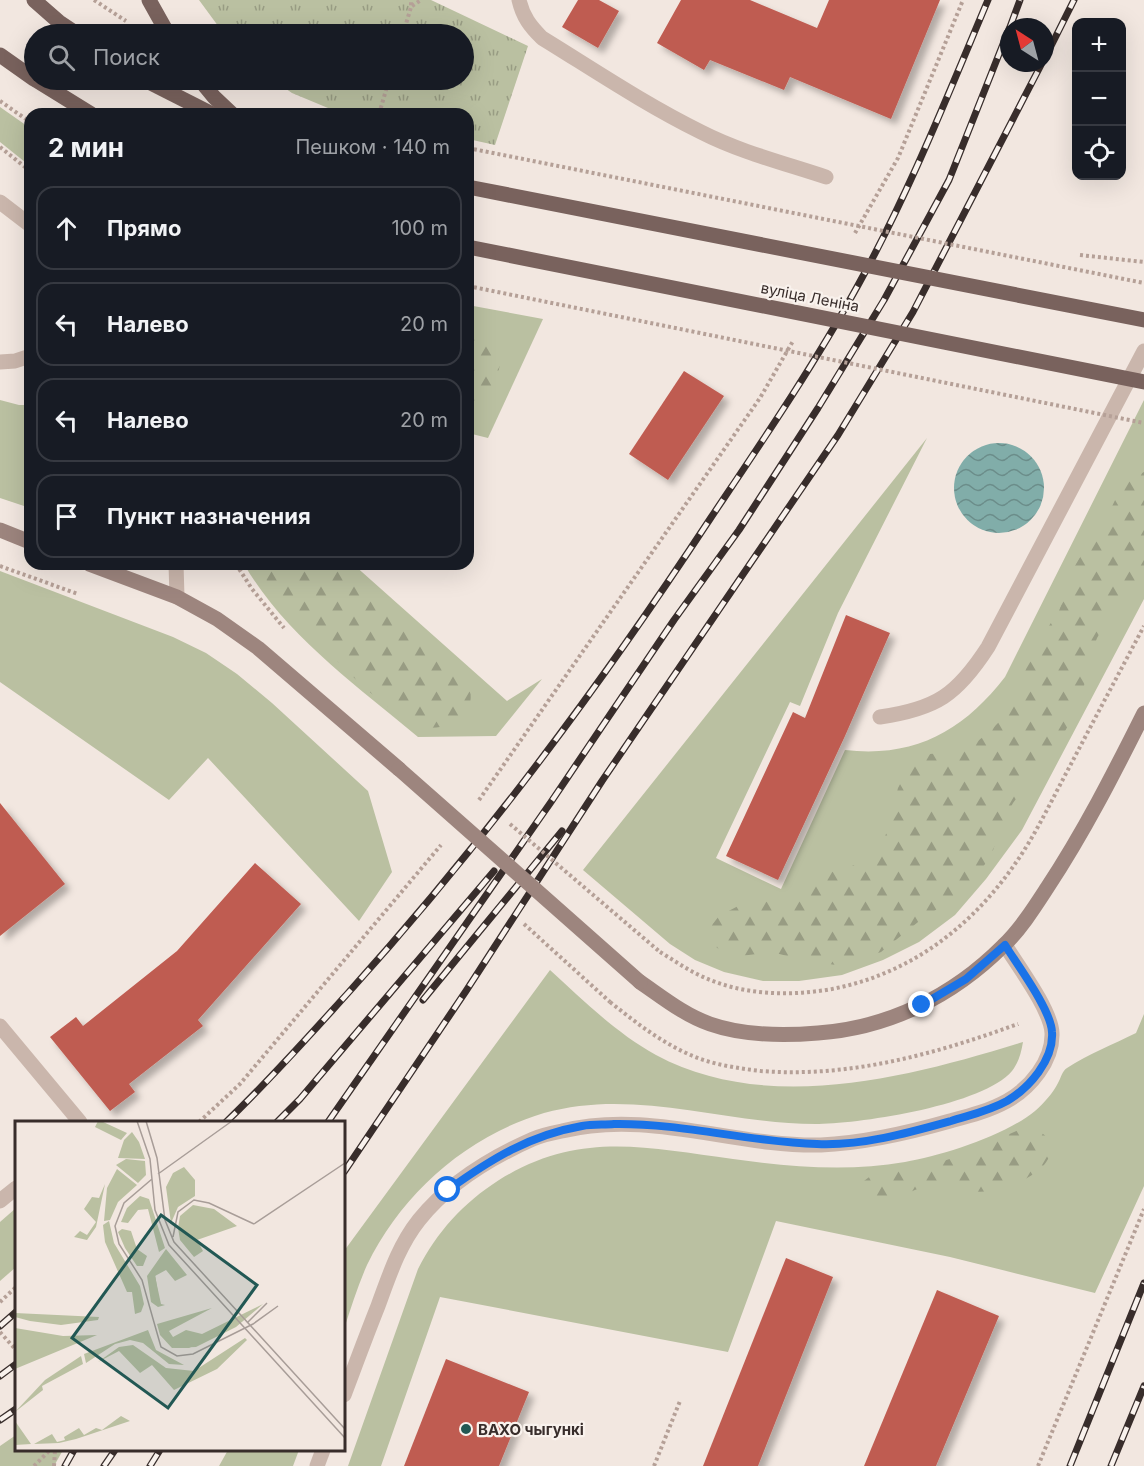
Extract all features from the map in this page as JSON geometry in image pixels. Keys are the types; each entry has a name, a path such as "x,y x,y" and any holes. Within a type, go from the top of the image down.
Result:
{"main road":[{"path":"33,0 63,24"},
{"path":"149,0 162,24"},
{"path":"0,55 24,71"},
{"path":"53,90 81,108"},
{"path":"165,90 200,108"},
{"path":"208,90 226,108"},
{"path":"474,189 1144,320"},
{"name":"вуліца Леніна","path":"474,248 1144,382"}],"street":[{"path":"519,0 522,14 530,28 542,38 669,114 701,132 737,147 826,177"},
{"path":"0,202 24,220"},
{"path":"880,717 921,708 942,698 959,687 973,670 988,647 1144,351"},
{"path":"0,362 24,358"},
{"path":"0,530 24,540"},
{"path":"105,570 177,597 217,619 258,648 640,982 672,1004 709,1024 745,1033 789,1035 834,1032 878,1023 922,1005 966,979 1005,945 1036,905 1093,813 1144,713"},
{"path":"176,570 177,597"},
{"path":"345,1392 397,1256 419,1221 448,1190 490,1160 535,1138 584,1125 639,1124 698,1130 771,1142 820,1145 875,1140 982,1112 1007,1101 1028,1085 1041,1068 1051,1049 1052,1031 1047,1014 1005,945"},
{"path":"0,1026 78,1119"},
{"path":"0,1202 15,1189"},
{"path":"316,1466 322,1451"}],"path":[{"path":"406,24 411,0"},
{"path":"411,7 421,0"},
{"path":"853,237 898,158 963,0"},
{"path":"381,108 386,90"},
{"path":"0,101 24,119"},
{"path":"0,147 24,166"},
{"path":"474,149 1144,283"},
{"path":"1080,255 1144,262"},
{"path":"474,287 1144,423"},
{"path":"477,802 760,398 795,338"},
{"path":"0,566 78,595"},
{"path":"240,570 252,589 287,630"},
{"path":"502,816 660,952 695,974 726,986 765,994 807,993 853,985 901,967 942,943 977,911 1031,840 1144,626"},
{"path":"475,793 484,801"},
{"path":"200,1121 240,1084 446,838"},
{"path":"1038,1466 1144,1209"},
{"path":"0,1302 15,1288"},
{"path":"0,1332 15,1349"},
{"path":"654,1466 680,1401"},
{"path":"34,1466 48,1451"},
{"path":"54,1466 55,1451"}],"green space":[{"path":"199,0 431,0 528,46 495,145 474,140 474,108 328,108 288,90 474,90 474,24 217,24"},
{"path":"0,107 24,124 24,161 0,142"},
{"path":"474,306 543,319 488,438 474,434"},
{"path":"474,325 490,333 497,341 500,351 498,372 494,383 474,404"},
{"path":"0,400 24,405 24,506 0,498"},
{"path":"1144,400 1144,599 1022,830 986,879 955,915 919,942 883,960 842,975 799,981 763,981 724,972 695,960 670,944 583,870 927,438 838,613 800,706 790,702 716,858 781,889 845,750 894,750 936,737 972,712 1005,677"},
{"path":"1144,472 1144,572 1108,619 1097,638 1077,709 1064,733 1013,803 1003,821 991,856 971,883 958,896 923,918 881,952 857,961 836,965 802,960 772,952 741,956 727,955 716,947 710,935 712,925 719,916 742,904 784,900 796,895 823,874 847,868 872,854 880,846 886,834 898,788 915,762 930,754 959,751 975,743 1003,718 1021,685 1030,654 1059,611 1073,569 1104,523 1127,480"},
{"path":"248,570 360,570 507,701 542,679 496,736 418,737 323,658 280,614"},
{"path":"261,570 342,570 366,597 440,650 455,665 466,679 471,694 468,709 464,715 452,723 429,728 415,725 395,713 331,655 305,618 275,593"},
{"path":"0,571 173,637 206,653 237,674 272,703 368,791 392,872 359,921 208,758 169,800 0,682"},
{"path":"550,970 614,1026 656,1055 699,1073 745,1083 792,1086 839,1084 887,1077 934,1067 1023,1042 1014,1068 997,1083 950,1102 892,1116 839,1123 785,1123 647,1105 613,1104 578,1106 544,1113 516,1123 463,1152 418,1191 381,1239 367,1265 345,1326 345,1250"},
{"path":"1144,1014 1144,1186 1095,1293 950,1257 776,1221 728,1352 440,1297 381,1466 348,1466 425,1255 452,1219 474,1198 499,1180 529,1164 586,1148 642,1148 776,1164 841,1168 884,1165 937,1155 991,1136 1023,1120 1048,1098 1065,1069 1136,1033"},
{"path":"1032,1128 1046,1137 1051,1146 1050,1154 1038,1171 1012,1185 979,1192 934,1184 879,1202 870,1201 864,1195 861,1184 871,1176 937,1163 1021,1129"},
{"path":"15,1209 15,1268 0,1281 0,1222"},
{"path":"15,1436 15,1451 62,1451 54,1466 0,1466 0,1446"},
{"path":"227,1451 299,1451 293,1466 219,1466"}],"water":[{"path":"999,443 1016,447 1031,456 1040,471 1044,488 1040,505 1031,520 1016,529 999,533 982,529 967,520 958,505 954,488 958,471 967,456 982,447"}],"building":[{"path":"578,0 599,0 619,11 598,48 562,27"},
{"path":"681,0 750,0 817,28 829,0 940,0 891,119 790,77 784,90 710,60 704,70 657,43"},
{"path":"684,371 724,396 668,480 629,454"},
{"path":"846,615 890,633 778,880 726,856 793,712 805,718"},
{"path":"0,803 65,884 0,936"},
{"path":"255,863 301,904 198,1020 203,1026 129,1084 135,1092 110,1111 50,1037 76,1017 83,1026 177,951"},
{"path":"786,1258 833,1277 758,1466 703,1466"},
{"path":"937,1290 999,1316 936,1466 864,1466"},
{"name":"ВАХО чыгункі","path":"446,1359 529,1392 499,1466 404,1466"}],"railway":[{"path":"227,1121 318,1026 446,880 583,703 669,581 786,404 857,287 910,181 988,0"},
{"path":"1013,18 1020,0"},
{"path":"1054,40 1074,0"},
{"path":"329,1121 551,802 674,620 739,530 818,408 884,300 949,180 1000,52"},
{"path":"345,1171 466,991 602,781 838,435 913,312 1037,72"},
{"path":"423,1000 562,831"},
{"path":"278,1121 300,1099 494,871"},
{"path":"1070,1466 1144,1283"},
{"path":"0,1326 15,1313"},
{"path":"0,1376 15,1365"},
{"path":"1111,1466 1144,1386"},
{"path":"0,1420 15,1410"},
{"path":"65,1466 73,1451"},
{"path":"104,1466 114,1451"},
{"path":"150,1466 159,1451"}],"place":[{"name":"ВАХО чыгункі","path":"466,1429"}],"route":[{"path":"448,1190 490,1160 535,1138 584,1125 639,1124 698,1130 771,1142 820,1145 875,1140 927,1128 982,1112 1007,1101 1028,1085 1041,1068 1051,1049 1052,1031 1047,1014 1005,945 966,979 922,1005"}]}
